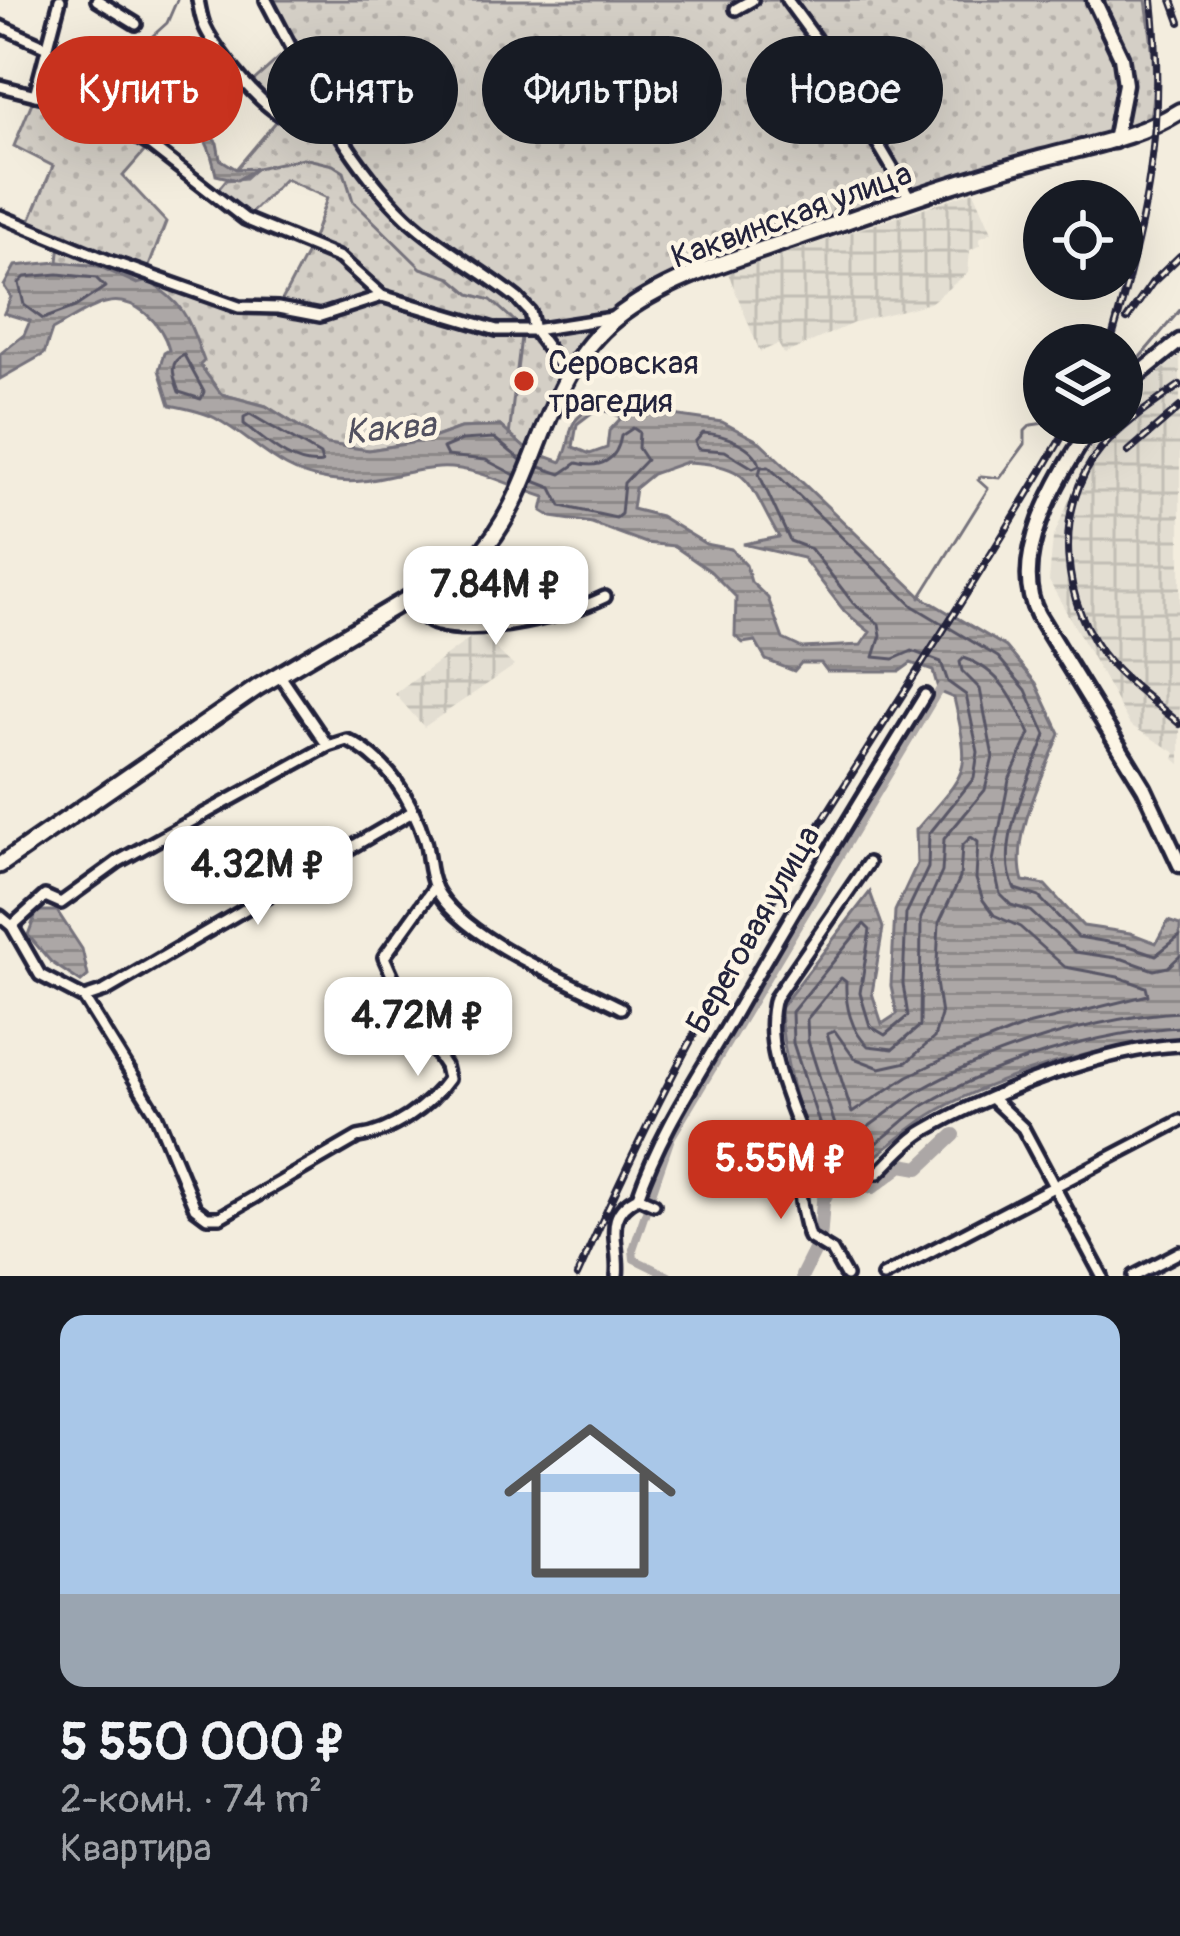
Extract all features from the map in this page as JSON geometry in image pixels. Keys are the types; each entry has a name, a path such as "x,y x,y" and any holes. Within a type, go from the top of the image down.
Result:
{"main road":[{"path":"1094,0 1121,57 1125,84 1114,141"},
{"name":"Каквинская улица","path":"0,865 279,674 475,560 513,509 567,375 586,347 617,317 718,265 910,198 1114,141 1180,111"},
{"path":"1143,371 1180,341"},
{"path":"1082,444 1034,538 1026,567 1028,590 1038,615 1144,788 1180,865"}],"street":[{"path":"50,36 60,0"},
{"path":"97,0 136,24"},
{"path":"198,0 205,28 222,54 267,102"},
{"path":"266,0 285,36"},
{"path":"736,9 752,0"},
{"path":"787,0 815,38 910,198"},
{"path":"0,26 36,42"},
{"path":"0,86 72,104 150,145 245,220 340,257 382,296 496,330 534,330 617,317"},
{"path":"35,95 36,91"},
{"path":"349,144 410,220 518,299 567,375"},
{"path":"0,216 239,307 320,316 382,296"},
{"path":"412,599 418,613 436,625 482,627 579,609 605,597"},
{"path":"279,674 328,746"},
{"name":"Береговая улица","path":"617,1276 613,1224 623,1204 638,1197 650,1162 690,1085 925,695"},
{"path":"12,926 45,896 62,903 119,861 328,746 347,740 367,750 390,774 424,839 435,886 472,931 621,1008"},
{"path":"84,998 105,991 412,812"},
{"path":"868,863 775,998 770,1015 780,1073 808,1152 834,1166 878,1173 922,1132 992,1098 1114,1058 1180,1045"},
{"path":"0,916 12,926 40,975 84,998 156,1114 195,1208 207,1217 220,1217 358,1137 398,1123 448,1079 446,1066 406,1010 384,957 435,886"},
{"path":"992,1098 1023,1128 1102,1276"},
{"path":"883,1276 1180,1121"},
{"path":"808,1152 800,1184 805,1224 809,1237 832,1252 846,1276"},
{"path":"638,1197 655,1204"},
{"path":"1134,1276 1180,1252"}],"shaded area":[{"path":"266,0 1146,0 1153,98 1147,129 1043,158 644,291 619,304 579,344 526,449 500,426 460,428 424,441 369,450 327,444 266,406 221,394 138,284 99,266 58,262 60,242 27,228 53,166 14,146 35,95 36,144 150,145 123,176 166,222 146,274 239,307 278,308 310,247 327,198 285,179 245,219 215,193 226,180 245,178 255,169 236,169 267,132 267,144 458,144 458,36 285,36"},
{"path":"267,69 267,104 248,86"},
{"path":"974,191 992,232 970,250 968,273 930,303 856,322 784,354 778,344 760,352 728,273"},
{"path":"1180,356 1180,764 1174,759 1176,753 1130,725 1049,581 1053,538 1093,444 1143,444 1143,385"},
{"path":"478,632 514,666 424,727 395,694"}],"water":[{"path":"206,144 217,144 220,159 236,169 257,168 237,180 216,175"},
{"path":"58,262 98,266 137,284 148,281 185,315 204,361 200,365 221,394 266,406 327,444 369,450 424,441 460,428 500,426 526,449 561,462 573,425 596,404 722,422 760,442 922,597 1006,647 1036,683 1060,734 1025,826 1020,864 1023,881 1045,885 1083,926 1130,933 1156,943 1168,921 1180,925 1180,1039 1119,1047 1017,1075 930,1115 870,1161 823,1154 799,1109 780,1008 870,892 883,928 872,993 882,1024 897,1014 891,986 895,911 917,864 916,830 956,782 964,758 954,698 939,692 933,671 911,663 900,671 827,671 821,663 801,663 794,671 766,660 755,641 743,643 735,636 736,597 674,546 552,517 542,511 545,497 480,473 439,468 344,482 295,470 215,418 170,405 159,370 169,350 165,340 146,313 127,303 98,305 52,330 44,354 0,379 0,354 24,335 30,321 4,313 11,297 4,286 15,266","holes":["598,408 622,417 609,431 607,448 590,454 573,447 577,424","686,462 725,467 746,481 779,537 743,544 803,558 845,612 870,632 861,645 802,648 783,639 768,598 751,582 746,565 731,549 706,544 660,516 632,509 635,488 652,474"]},
{"path":"37,911 57,911 82,949 88,976 81,982 51,962 28,935"}],"waterway":[{"path":"153,36 167,23 177,0"},
{"path":"257,168 303,158 333,165 344,172 353,201 421,268 491,300 520,326"},
{"path":"1143,354 1180,310"},
{"path":"509,436 521,337"},
{"path":"920,598 988,489 978,480 981,476 1000,478 1025,444"},
{"path":"669,1276 634,1259 633,1249 671,1138 941,687"},
{"path":"820,1241 823,1201 834,1177 873,1187 902,1165 919,1168 954,1135"},
{"path":"802,1276 815,1250"}],"railway":[{"path":"1116,324 1150,175 1156,91 1152,0"},
{"path":"1172,0 1180,22"},
{"path":"1127,319 1152,283 1180,256"},
{"path":"1180,385 1119,431 1085,473 1074,499 1068,557 1072,586 1093,640 1118,671 1180,724"},
{"path":"1128,452 1180,407"},
{"path":"577,1276 719,990 1057,444"}],"place":[{"name":"Серовская трагедия","path":"524,381"}],"water label":[{"name":"Каква","path":"390,427"}]}
